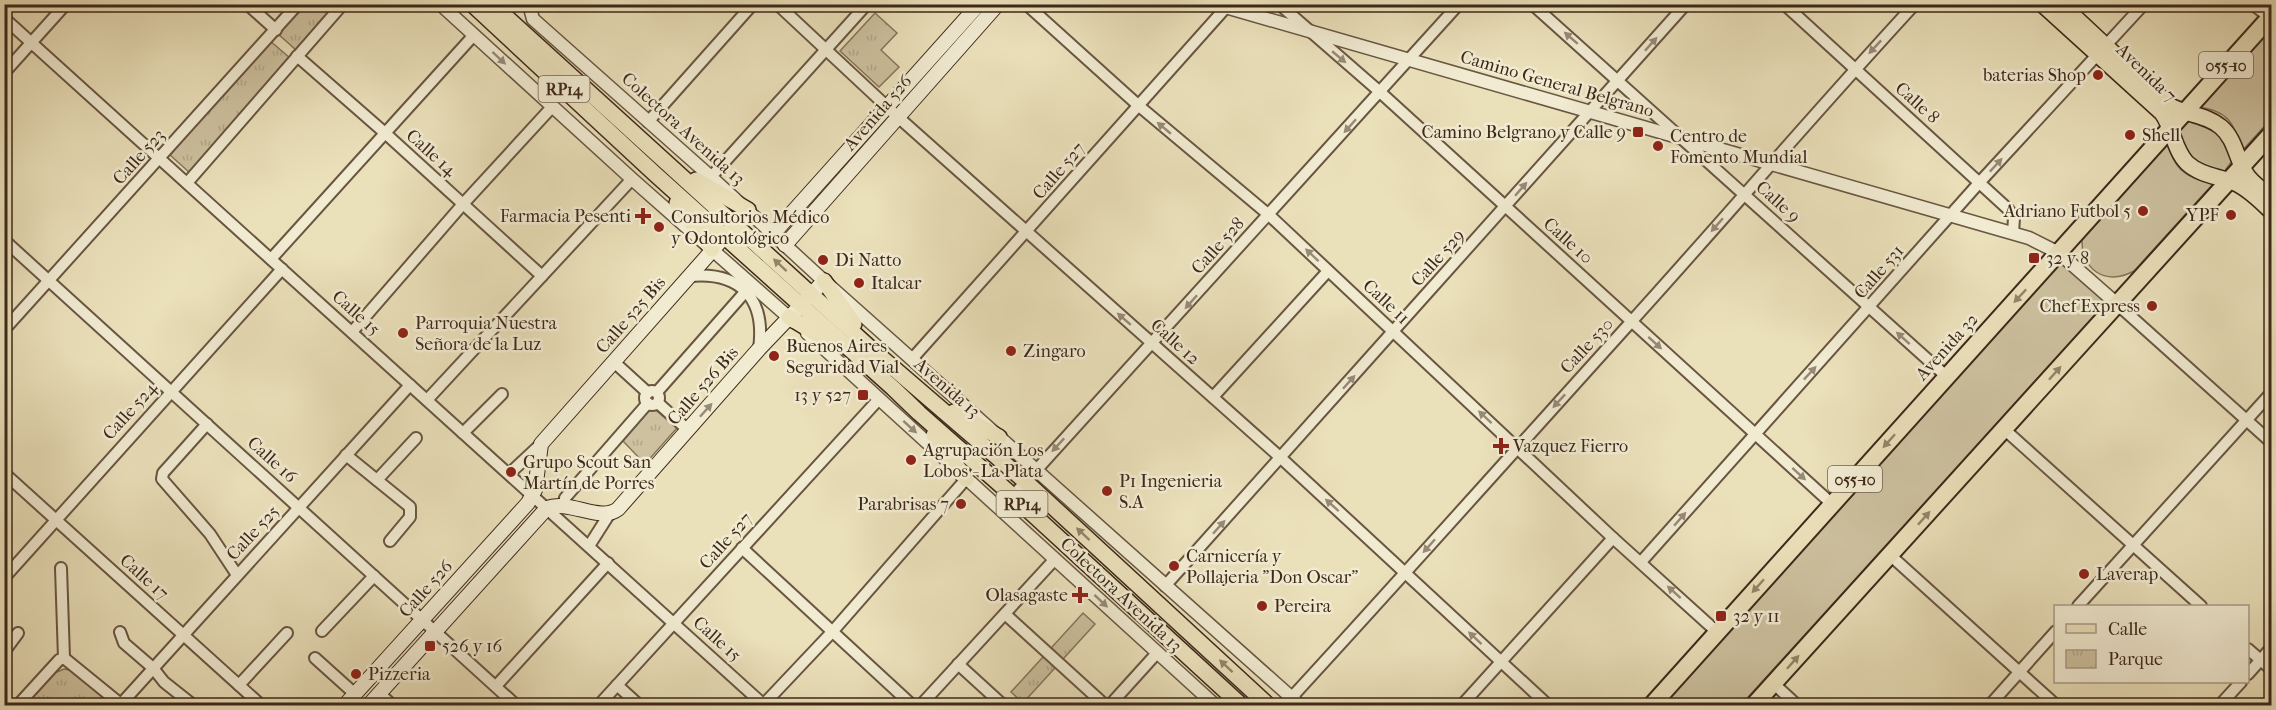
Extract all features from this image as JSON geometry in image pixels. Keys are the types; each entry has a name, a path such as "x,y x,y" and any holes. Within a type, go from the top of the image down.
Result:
{"highway":[{"name":"Avenida 32","path":"1651,705 2271,17"},
{"path":"1753,705 2271,133"}],"main road":[{"name":"Avenida 13","path":"472,4 661,169 736,224 865,362 1242,705"},
{"name":"Avenida 13","path":"492,4 661,169 724,236 869,346 1026,482 1269,705"},
{"name":"Avenida 526","path":"773,234 979,4"},
{"name":"Avenida 526","path":"785,245 998,4"},
{"name":"Avenida 7","path":"2042,4 2169,105 2184,113 2203,117 2219,126 2233,142 2248,177 2271,198"},
{"name":"Avenida 7","path":"2061,4 2162,113 2171,128 2181,155 2189,164 2206,174 2241,186 2271,212"},
{"path":"661,169 748,210"},
{"path":"661,169 712,249"},
{"name":"Calle 525 Bis","path":"541,444 748,210"},
{"path":"824,281 869,346"},
{"name":"Calle 526 Bis","path":"610,513 618,509 759,349 824,281"},
{"path":"789,317 865,362"},
{"path":"928,398 999,437"},
{"path":"919,413 966,479"},
{"path":"532,495 536,489 541,444"},
{"name":"Calle 526","path":"344,705 528,503 532,495"},
{"path":"547,508 565,506 610,513"},
{"name":"Calle 526","path":"368,705 547,508"}],"street":[{"path":"4,73 66,4"},
{"path":"247,4 276,30"},
{"name":"Calle 523","path":"4,330 298,4"},
{"path":"187,183 343,4"},
{"name":"Colectora Avenida 13","path":"440,4 1216,705"},
{"path":"648,122 753,4"},
{"name":"Calle 12","path":"777,4 898,117 1281,458 1549,705"},
{"path":"711,177 867,4"},
{"name":"Calle 11","path":"1026,4 1138,106 1269,215 1613,538 1717,632"},
{"name":"Calle 10","path":"1279,4 1306,30 1380,92 1832,504"},
{"name":"Calle 528","path":"1001,509 1459,4"},
{"name":"Calle 9","path":"1532,4 1946,376"},
{"name":"Calle 529","path":"1166,586 1686,4"},
{"name":"Calle 8","path":"1784,4 2012,213 2013,233"},
{"name":"Calle 530","path":"1280,705 1297,701 1517,447 1632,322 1770,164 1915,4"},
{"name":"Calle 531","path":"1641,562 1870,308 1979,183 2144,4"},
{"path":"2252,4 2271,17"},
{"name":"Colectora Avenida 13","path":"529,6 533,19 1297,701"},
{"name":"Calle 527","path":"912,359 1027,233 1224,6"},
{"name":"Camino General Belgrano","path":"1224,6 2013,233 2044,244 2059,253"},
{"name":"Calle 15","path":"4,18 765,705"},
{"path":"271,259 474,35"},
{"name":"Calle 14","path":"297,56 542,276"},
{"path":"352,332 463,204 552,107"},
{"path":"427,400 632,179"},
{"name":"Calle 16","path":"4,240 517,705"},
{"path":"2059,253 2271,443"},
{"name":"Calle 524","path":"4,578 282,269"},
{"path":"1212,397 1328,271"},
{"path":"689,276 709,274 721,277 746,291 761,321 759,349"},
{"path":"565,506 565,498 746,291"},
{"path":"614,362 688,430"},
{"name":"Calle 525","path":"122,704 410,385"},
{"path":"2079,605 2271,392"},
{"path":"463,433 502,394"},
{"name":"Calle 527","path":"598,705 879,399"},
{"path":"207,424 163,473 162,479 210,534 237,575"},
{"path":"2004,429 2200,605"},
{"path":"377,480 416,438"},
{"name":"Calle 525 Bis","path":"509,474 541,444"},
{"path":"346,455 410,507 410,517 390,541"},
{"name":"Calle 17","path":"4,473 262,705"},
{"path":"765,705 966,479"},
{"name":"Calle 526 Bis","path":"589,546 610,513"},
{"path":"1461,705 1613,538"},
{"path":"742,548 913,705"},
{"path":"1890,555 2056,705"},
{"path":"920,705 1055,559"},
{"path":"496,687 608,563"},
{"path":"62,568 64,658"},
{"path":"322,631 374,576"},
{"path":"1005,614 1108,705 1157,653"},
{"path":"120,632 124,643 153,668 164,682 193,705"},
{"path":"4,652 18,633"},
{"path":"239,685 287,633"},
{"path":"1989,705 2054,633"},
{"path":"2249,672 2271,647"},
{"path":"2249,651 2271,670"},
{"path":"17,705 59,660 64,658 70,660 122,704"},
{"path":"315,658 355,694"},
{"path":"958,664 1004,705"},
{"path":"2219,705 2239,683"},
{"path":"1773,684 1798,705"},
{"path":"617,685 640,705"},
{"path":"380,693 393,705"},
{"path":"4,701 9,705"}],"green space":[{"path":"303,5 339,5 297,51 277,33"},
{"path":"875,13 897,33 881,50 899,67 879,87 840,51"},
{"path":"2271,29 2271,119 2242,151 2233,126 2223,115 2197,107 2262,35"},
{"path":"269,40 290,58 190,173 170,155"},
{"path":"2187,120 2211,129 2223,138 2232,161 2224,172 2210,173 2180,148 2178,130"},
{"path":"2167,138 2172,157 2182,170 2195,178 2214,183 2134,271 2113,277 2104,276 2096,272 2085,258 2082,237"},
{"path":"2058,259 2106,299 2106,303 1741,705 1657,706"},
{"path":"652,407 677,428 645,464 623,441"},
{"path":"1083,613 1095,624 1023,703 1011,692"},
{"path":"64,669 76,671 115,706 24,706 52,674"}],"place":[{"name":"baterias Shop","path":"2098,75"},
{"name":"Camino Belgrano y Calle 9","path":"1638,132"},
{"name":"Shell","path":"2130,135"},
{"name":"Centro de Fomento Mundial","path":"1658,146"},
{"name":"Adriano Futbol 5","path":"2143,211"},
{"name":"YPF","path":"2231,215"},
{"name":"Farmacia Pesenti","path":"643,216"},
{"name":"Consultorios Médico y Odontológico","path":"659,227"},
{"name":"32 y 8","path":"2034,258"},
{"name":"Di Natto","path":"823,260"},
{"name":"Italcar","path":"859,283"},
{"name":"Chef Express","path":"2152,306"},
{"name":"Parroquia Nuestra Señora de la Luz","path":"403,333"},
{"name":"Zingaro","path":"1011,351"},
{"name":"Buenos Aires Seguridad Vial","path":"774,356"},
{"name":"13 y 527","path":"863,395"},
{"name":"Vazquez Fierro","path":"1501,446"},
{"name":"Agrupación Los Lobos - La Plata","path":"911,460"},
{"name":"Grupo Scout San Martín de Porres","path":"511,472"},
{"name":"P1 Ingenieria S.A","path":"1107,491"},
{"name":"Parabrisas 7","path":"961,504"},
{"name":"Carnicería y Pollajeria \"Don Oscar\"","path":"1174,566"},
{"name":"Laverap","path":"2084,574"},
{"name":"Olasagaste","path":"1080,595"},
{"name":"Pereira","path":"1262,606"},
{"name":"32 y 11","path":"1721,616"},
{"name":"526 y 16","path":"430,646"},
{"name":"Pizzeria","path":"356,674"}]}
